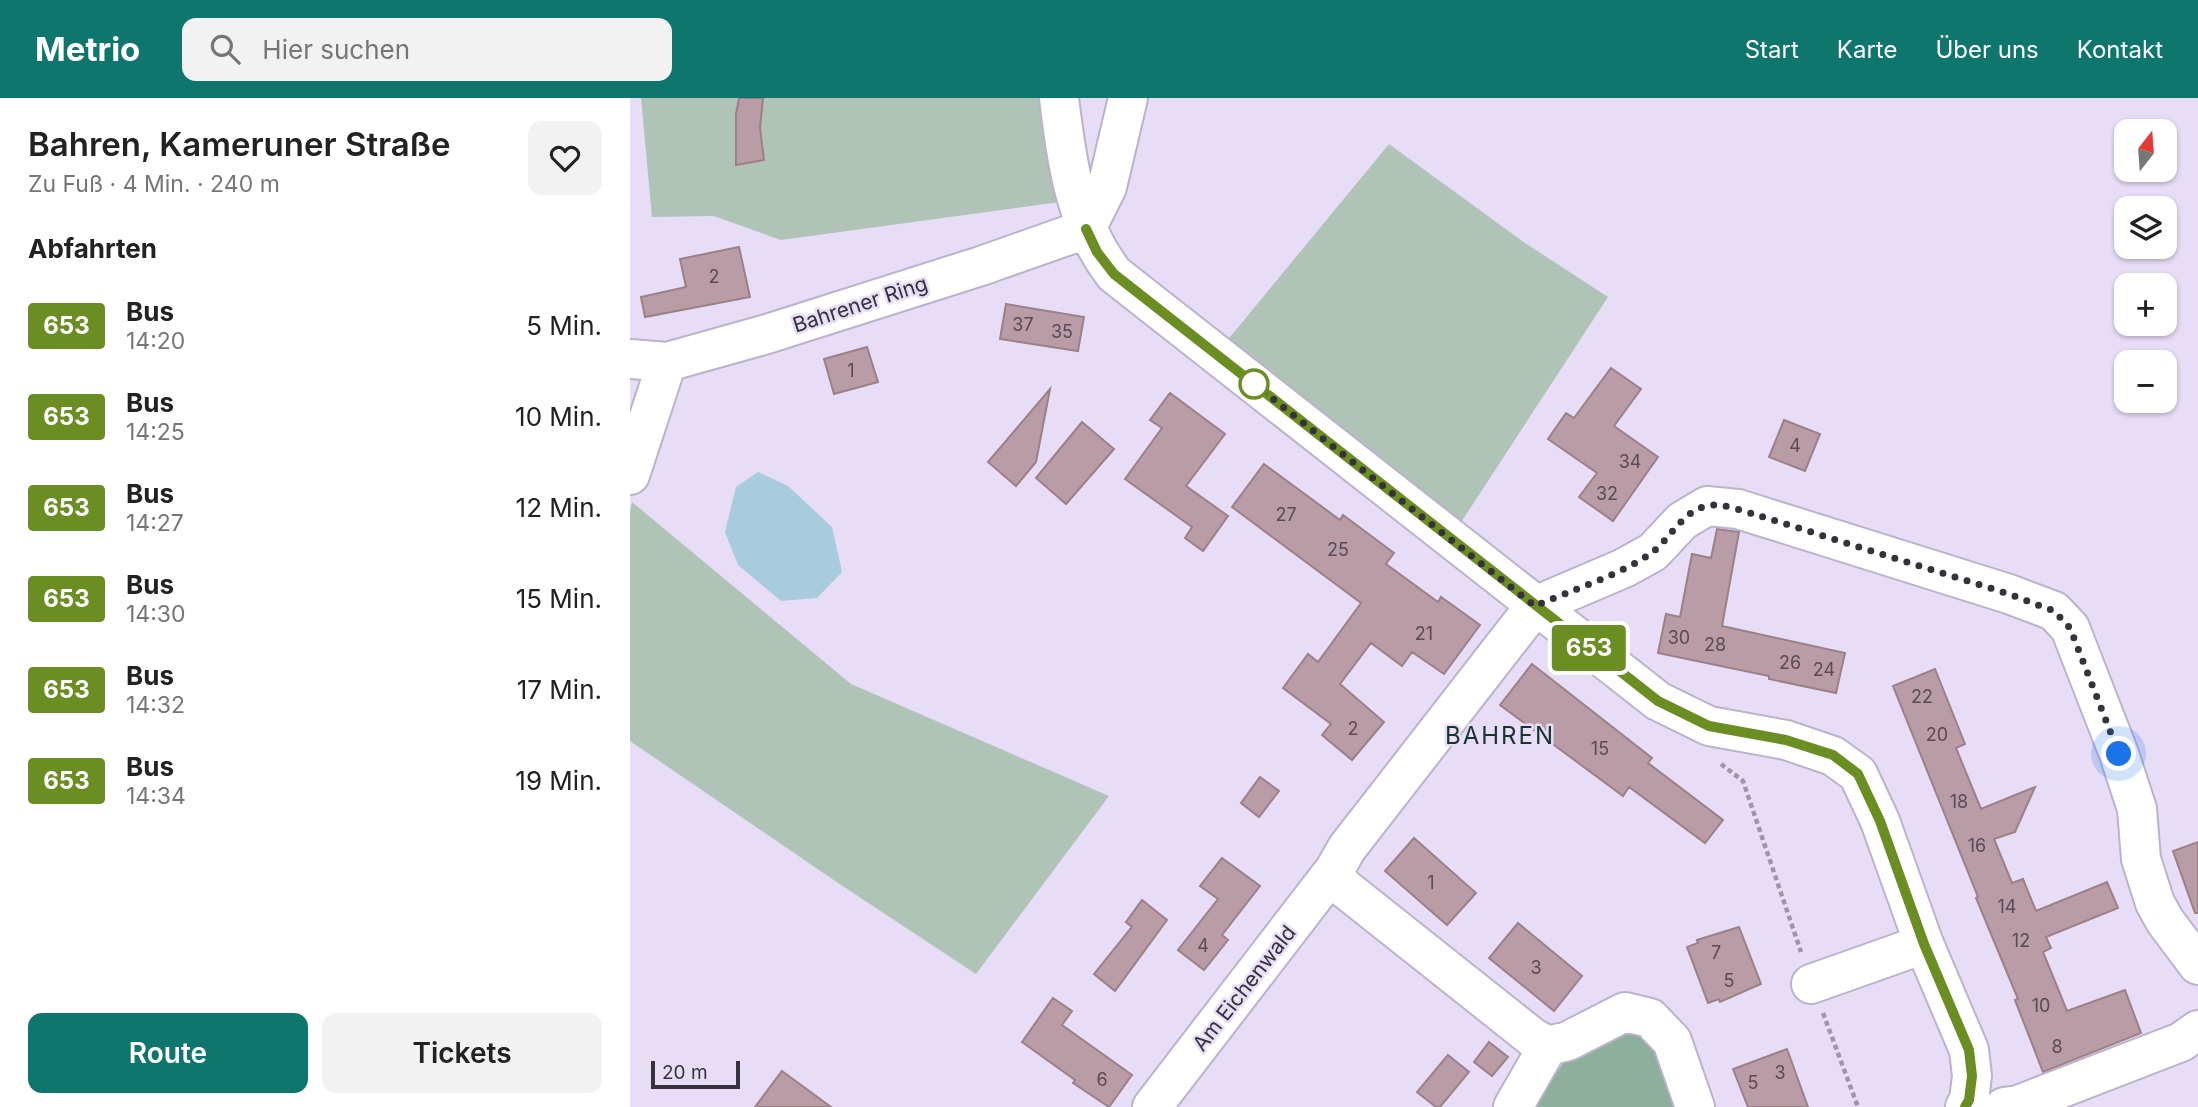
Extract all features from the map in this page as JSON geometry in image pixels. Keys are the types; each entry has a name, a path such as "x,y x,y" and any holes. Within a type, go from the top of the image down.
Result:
{"street":[{"path":"1059,98 1070,183 1097,252 1114,274 1658,701 1709,726 1786,740 1833,755 1858,774 1880,821 1924,944 1969,1050 1972,1076 1985,1105 2018,1105 2181,1042 2198,1030"},
{"path":"1086,229 1107,187 1128,98"},
{"name":"Bahrener Ring","path":"649,360 767,334 969,270 1086,229"},
{"path":"630,475 649,360"},
{"path":"1535,606 1624,568 1653,552 1682,520 1707,506 1738,509 2009,594 2054,611 2070,628 2119,754 2137,809 2141,859 2155,903 2198,965"},
{"name":"Am Eichenwald","path":"1152,1107 1335,869 1346,848 1535,606"},
{"path":"1335,869 1336,877 1343,887 1532,1037 1548,1046 1568,1041 1625,1012 1650,1018 1672,1041 1695,1107"},
{"path":"1811,984 1924,944"},
{"path":"1513,1107 1548,1046"}],"path":[{"path":"1712,757 1743,781 1811,984 1858,1107"}],"green space":[{"path":"641,98 1046,98 1060,202 781,240 714,216 652,217"},
{"path":"1389,144 1525,243 1608,297 1458,527 1226,342"},
{"path":"632,502 851,684 1109,796 976,974 630,741"},
{"path":"1617,1028 1645,1028 1685,1107 1533,1107 1575,1046"}],"water":[{"path":"758,472 788,486 832,527 842,572 817,598 781,601 738,565 725,532 736,487"}],"building":[{"path":"739,98 763,98 760,128 764,160 736,165 736,114"},
{"path":"739,247 750,297 645,317 641,297 686,287 680,259"},
{"path":"1006,304 1084,317 1078,351 1000,339"},
{"path":"867,347 878,382 834,394 824,359"},
{"path":"1611,368 1641,389 1614,426 1658,457 1613,521 1579,497 1597,473 1548,439 1566,413 1574,418"},
{"path":"1050,389 1036,462 1016,486 988,462"},
{"path":"1170,393 1225,434 1186,486 1228,516 1203,551 1185,538 1192,527 1125,479 1162,428 1150,420"},
{"path":"1784,420 1820,434 1805,471 1769,457"},
{"path":"1082,422 1114,449 1066,504 1036,478"},
{"path":"1264,464 1340,520 1343,515 1394,553 1386,564 1438,602 1441,597 1480,625 1444,674 1412,652 1402,666 1371,643 1340,684 1384,722 1352,760 1322,735 1331,724 1283,688 1308,654 1318,662 1361,603 1232,507"},
{"path":"1717,529 1739,532 1722,626 1845,653 1836,693 1658,653 1666,614 1680,617 1692,554 1711,558"},
{"path":"1532,664 1652,758 1648,763 1723,820 1705,843 1629,787 1623,796 1500,705"},
{"path":"1935,669 1965,744 1956,748 1981,809 2035,787 2015,832 1994,839 2012,883 2023,879 2036,911 2107,882 2118,908 2046,937 2051,948 2043,952 2067,1011 2125,990 2141,1033 2043,1072 2015,1000 2018,999 1893,686"},
{"path":"1260,777 1279,791 1259,817 1241,803"},
{"path":"1414,838 1476,893 1447,925 1385,871"},
{"path":"2198,842 2198,913 2195,913 2173,851"},
{"path":"1222,858 1260,886 1222,935 1228,940 1204,970 1178,950 1218,899 1200,886"},
{"path":"1142,900 1167,920 1115,991 1094,974 1132,927 1126,922"},
{"path":"1518,923 1582,976 1554,1011 1489,958"},
{"path":"1739,927 1761,984 1720,1002 1719,999 1708,1003 1687,947 1698,943 1697,940"},
{"path":"1053,998 1072,1011 1062,1025 1132,1075 1109,1107 1073,1083 1075,1080 1022,1042"},
{"path":"1489,1042 1508,1057 1492,1076 1474,1062"},
{"path":"1787,1049 1808,1107 1748,1107 1733,1069"},
{"path":"1448,1055 1469,1072 1440,1107 1436,1107 1417,1092"},
{"path":"782,1071 831,1107 755,1107"}],"bus line":[{"name":"653","path":"1086,229 1097,252 1114,274 1658,701 1709,726 1786,740 1833,755 1858,774 1880,821 1924,944 1969,1050 1972,1076 1969,1100 1965,1107"}],"district":[{"name":"BAHREN","path":"1500,735"}],"route":[{"path":"1254,384 1535,606 1624,568 1653,552 1682,520 1707,506 1738,509 2009,594 2054,611 2070,628 2119,754"}]}
